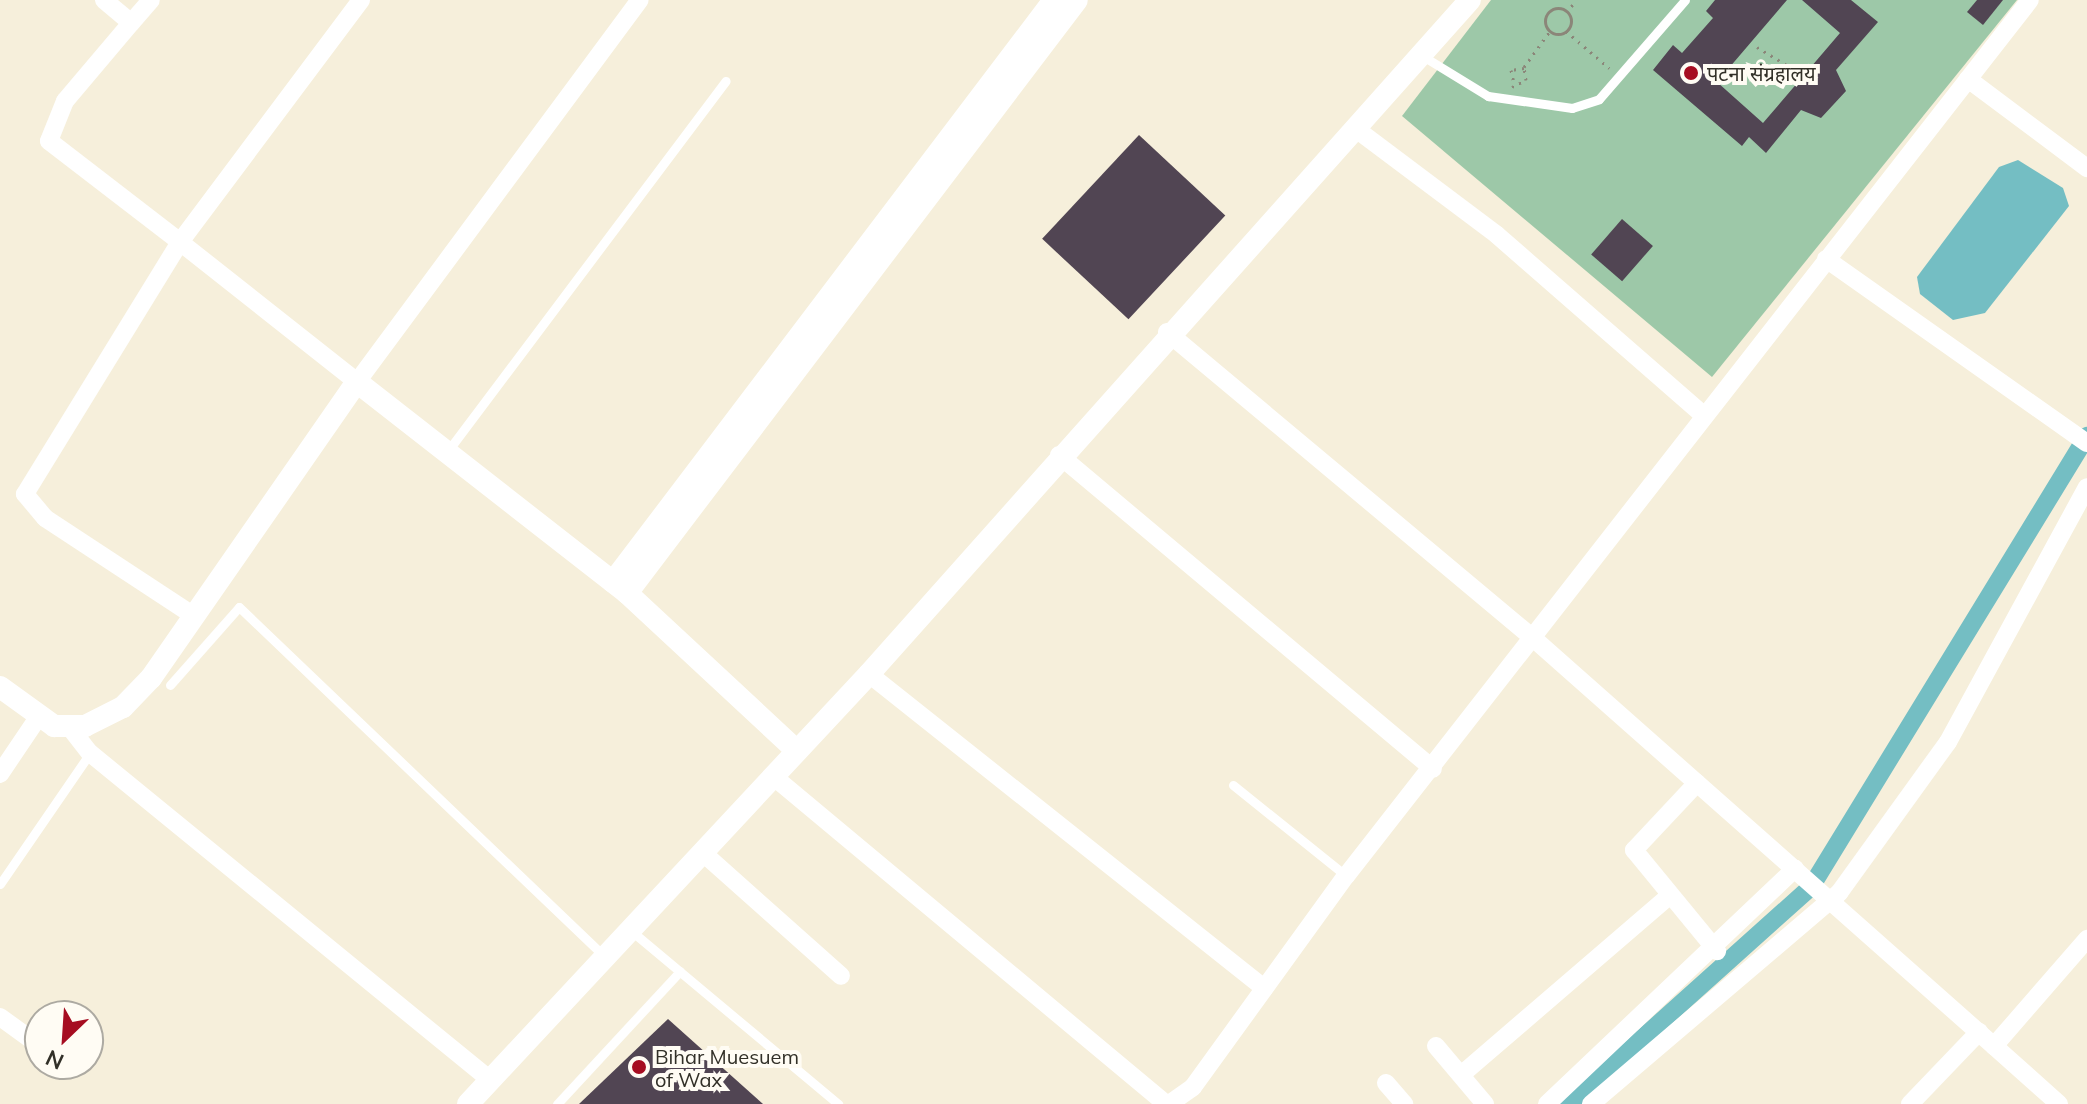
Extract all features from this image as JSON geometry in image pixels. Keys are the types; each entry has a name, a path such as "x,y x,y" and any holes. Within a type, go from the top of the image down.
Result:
{"street":[{"path":"104,0 131,23"},
{"path":"151,0 65,101 49,141 620,587 794,748"},
{"path":"194,616 45,518 25,494 180,242 361,0"},
{"path":"71,729 106,717 140,692 357,382 640,0"},
{"path":"782,376 1054,0"},
{"path":"620,587 1077,0"},
{"path":"774,777 1174,1103 1703,415 2030,0"},
{"path":"468,1104 774,777 794,748 869,674 1167,332 1356,129 1421,55 1460,3"},
{"path":"1968,79 2087,168"},
{"path":"1356,129 1497,235 1703,415"},
{"path":"1826,259 2087,443"},
{"path":"1167,332 1533,638 2059,1104"},
{"path":"1059,455 1433,769"},
{"path":"1591,1104 1828,898 1948,742 2087,487"},
{"path":"869,674 1264,988"},
{"path":"0,687 39,716 71,729 90,753 489,1079"},
{"path":"0,774 39,716"},
{"path":"1697,783 1635,846 1668,897 1717,951"},
{"path":"702,852 841,976"},
{"path":"1547,1104 1717,951 1799,872"},
{"path":"1461,1075 1668,897"},
{"path":"1994,1046 2087,939"},
{"path":"0,1017 24,1034"},
{"path":"1917,1102 1979,1032"},
{"path":"1436,1046 1485,1104"},
{"path":"1386,1083 1404,1104"}],"lane":[{"path":"1421,55 1488,96 1544,109 1599,99 1685,0"},
{"path":"447,452 726,81"},
{"path":"170,685 239,607 604,956"},
{"path":"0,884 90,753"},
{"path":"1233,785 1346,876"},
{"path":"629,929 838,1104"},
{"path":"557,1104 680,971"}],"path":[{"path":"1524,68 1511,70 1514,83 1526,80 1524,68 1550,31 1548,14 1566,12 1577,0"},
{"path":"1566,12 1566,31"},
{"path":"1550,31 1566,31 1619,76"},
{"path":"1757,47 1784,70"}],"green space":[{"path":"1491,0 2017,0 1712,377 1402,116"}],"water":[{"path":"2018,160 2063,188 2069,206 1985,313 1953,320 1920,294 1917,277 1999,167"}],"building":[{"name":"पटना संग्रहालय","path":"1715,0 1787,0 1717,82 1763,123 1840,33 1802,0 1851,0 1878,22 1836,70 1846,91 1821,118 1801,110 1766,153 1749,137 1742,146 1653,70 1673,45 1682,53 1713,18 1706,11"},
{"path":"1977,0 2003,0 1983,25 1967,12"},
{"path":"1139,135 1225,215 1128,319 1042,239"},
{"path":"1622,219 1653,246 1622,281 1591,254"},
{"path":"668,1019 763,1104 579,1104"}],"waterway":[{"path":"1569,1104 1811,887 2087,436"}],"place":[{"name":"पटना संग्रहालय","path":"1691,73"},
{"name":"Bihar Muesuem of Wax","path":"639,1067"}]}
